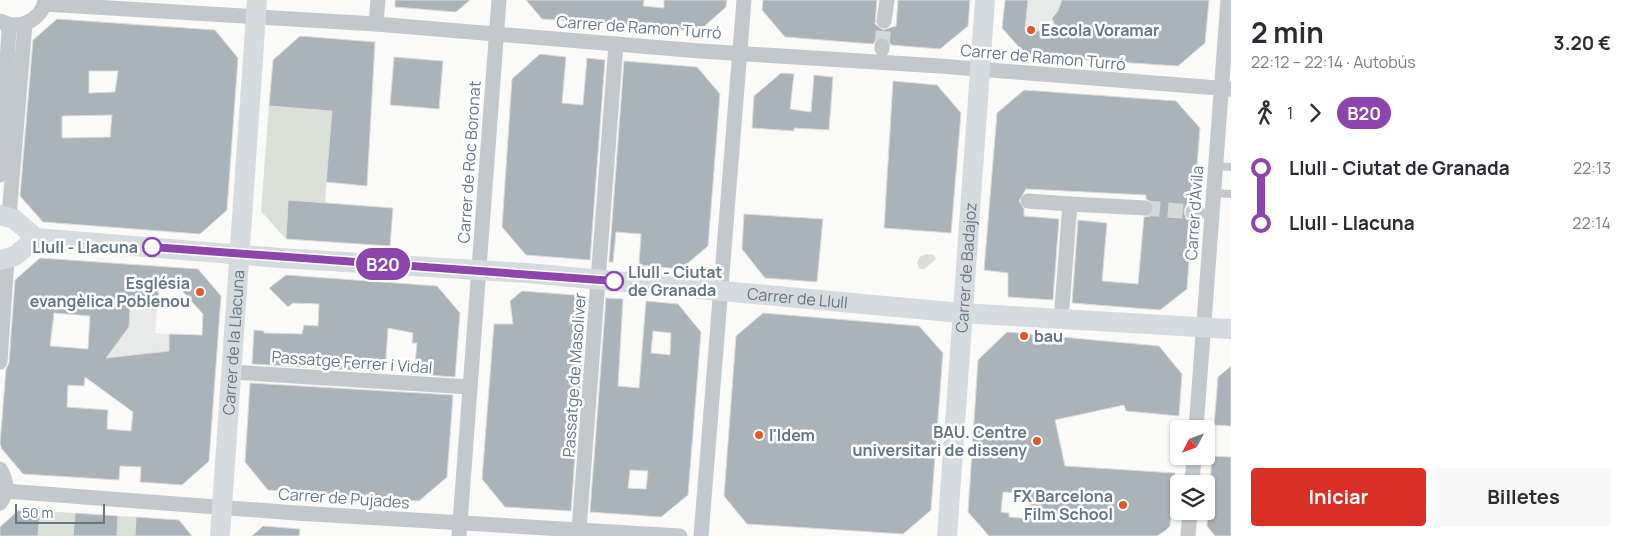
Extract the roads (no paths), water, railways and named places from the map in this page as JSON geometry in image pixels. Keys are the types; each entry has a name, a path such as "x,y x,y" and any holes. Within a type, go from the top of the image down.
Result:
{"street":[{"path":"376,24 378,0"},
{"name":"Carrer de Roc Boronat","path":"459,530 499,0"},
{"path":"701,536 744,0"},
{"path":"884,21 887,0"},
{"name":"Carrer de Badajoz","path":"947,536 985,0"},
{"name":"Carrer d'Àvila","path":"1197,420 1213,193 1226,89 1228,0"},
{"path":"0,175 4,26 26,24 38,15 45,2"},
{"name":"Carrer de Ramon Turró","path":"45,2 257,8 376,24 616,44 980,69 1226,89"},
{"name":"Carrer de la Llacuna","path":"220,536 257,8"},
{"path":"0,362 14,238 26,24"},
{"name":"Passatge de Masoliver","path":"579,530 616,44"},
{"path":"1028,201 1145,208"},
{"path":"1062,307 1070,204"},
{"name":"Carrer de Llull","path":"14,238 479,270 962,313 1231,329"},
{"name":"Passatge Ferrer i Vidal","path":"231,372 470,387"},
{"path":"0,469 6,482 3,497"},
{"name":"Carrer de Pujades","path":"3,497 222,508 459,530 579,530 680,536"},
{"path":"1188,536 1189,520"}],"lane":[{"path":"1216,166 1231,166"},
{"path":"1213,193 1231,194"}],"tunnel":[{"path":"882,46 884,21"},
{"path":"1145,208 1193,212"}],"place":[{"name":"Escola Voramar","path":"1031,30"},
{"name":"Llull - Llacuna","path":"152,247"},
{"name":"Llull - Ciutat de Granada","path":"614,281"},
{"name":"Església evangèlica Poblenou","path":"200,292"},
{"name":"bau","path":"1024,336"},
{"name":"l'Idem","path":"759,435"},
{"name":"BAU. Centre universitari de disseny","path":"1037,441"},
{"name":"FX Barcelona Film School","path":"1123,505"}]}
